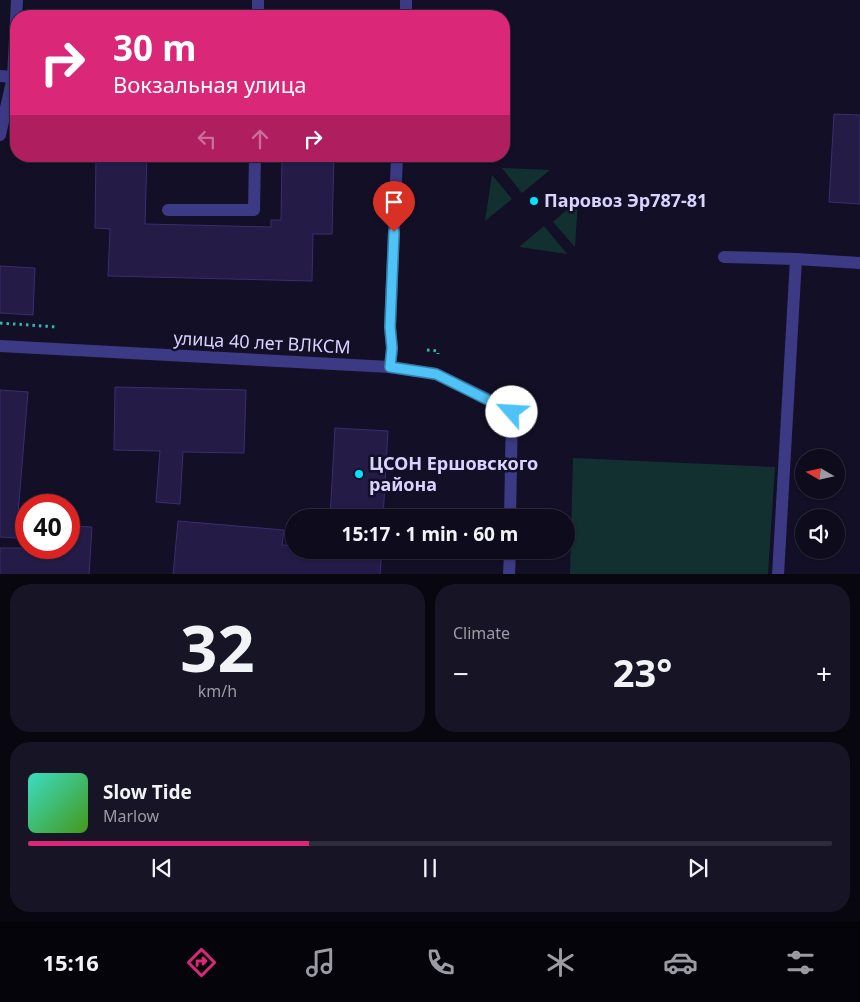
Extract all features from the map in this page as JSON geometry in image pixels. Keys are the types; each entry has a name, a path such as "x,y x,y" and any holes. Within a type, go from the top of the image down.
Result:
{"street":[{"path":"0,135 10,90"},
{"path":"168,210 254,210 255,162"},
{"path":"390,367 397,162"},
{"path":"724,257 860,263"},
{"path":"778,574 796,259"},
{"name":"улица 40 лет ВЛКСМ","path":"0,346 390,367 436,374 512,412 510,509"},
{"path":"509,574 510,559"}],"green space":[{"path":"502,168 550,170 522,193"},
{"path":"492,175 512,199 485,221"},
{"path":"578,200 575,247 553,222"},
{"path":"544,226 567,254 519,247"},
{"path":"573,458 775,467 768,574 570,574 570,559 575,559 575,509 572,509"}],"building":[{"path":"834,114 860,115 860,204 829,202"},
{"path":"96,162 147,162 145,224 271,227 271,220 281,220 282,162 334,162 332,234 313,234 312,281 108,276 110,229 95,228"},
{"path":"0,266 35,268 33,315 0,313"},
{"path":"115,387 246,390 244,453 183,452 180,504 156,502 160,451 114,450"},
{"path":"0,390 28,392 20,494 15,494 15,538 0,537"},
{"name":"ЦСОН Ершовского района","path":"335,428 388,431 384,509 330,509"},
{"path":"178,521 284,530 282,545 285,545 285,559 381,559 380,574 173,574"},
{"path":"80,526 92,527 89,574 0,574 0,548 15,548 15,559 80,559"}],"place":[{"name":"Паровоз Эр787-81","path":"534,201"},
{"name":"ЦСОН Ершовского района","path":"359,474"}],"route":[{"path":"394,232 390,367 436,374 512,412"}]}
